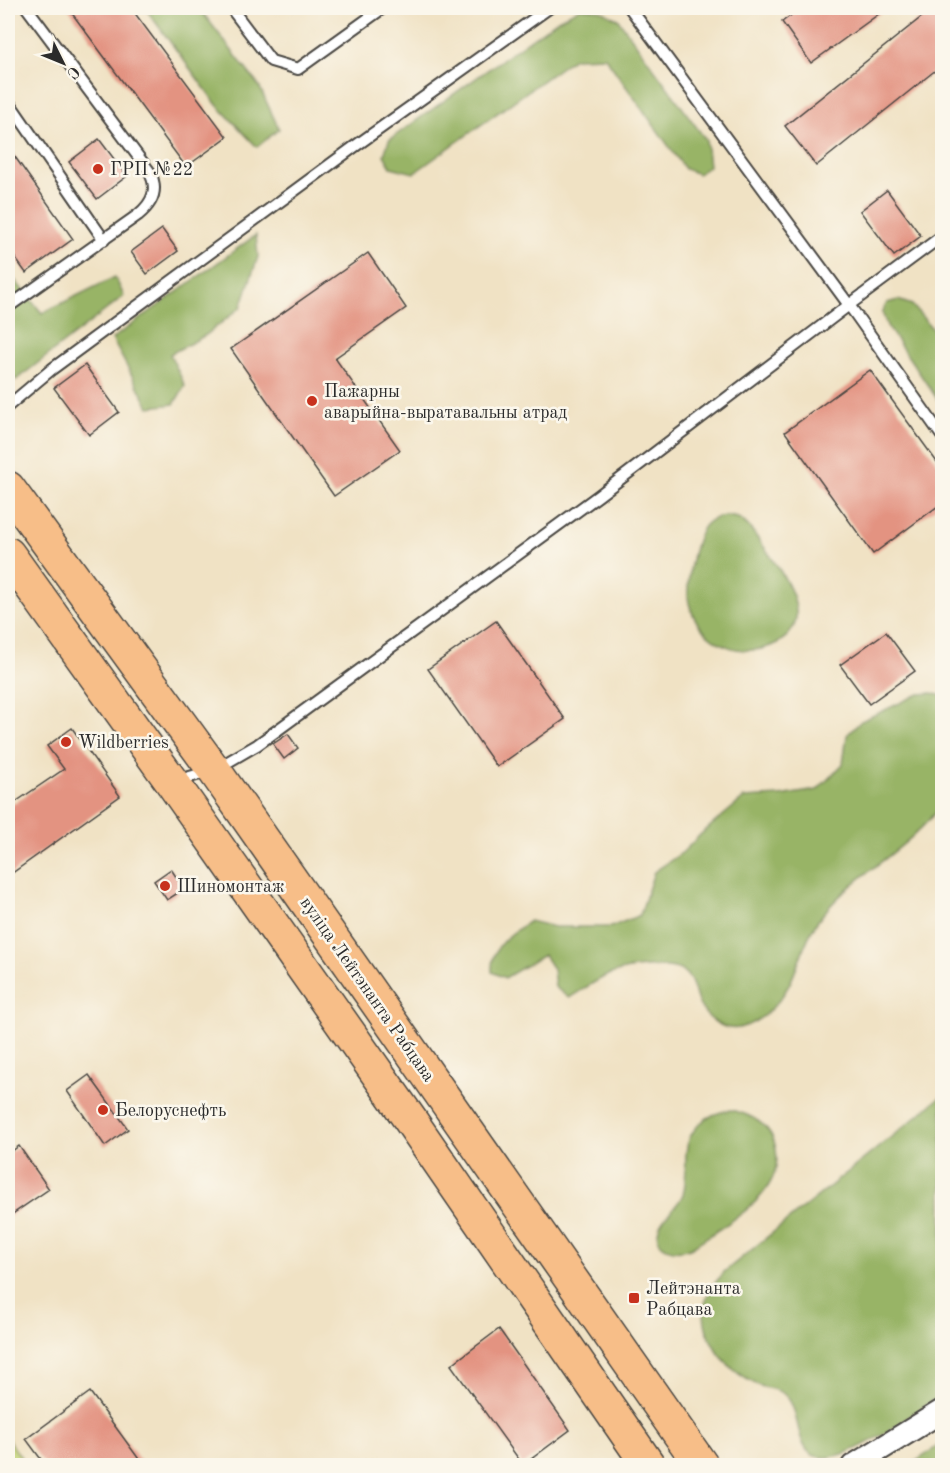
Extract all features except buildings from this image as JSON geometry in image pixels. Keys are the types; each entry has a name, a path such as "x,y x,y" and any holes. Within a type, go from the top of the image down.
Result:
{"highway":[{"name":"вуліца Лейтэнанта Рабцава","path":"8,488 214,770 702,1466"},
{"path":"8,554 418,1131 649,1466"}],"street":[{"path":"853,1466 942,1411"}],"lane":[{"path":"8,308 146,208 154,194 153,178 27,8"},
{"path":"231,8 271,62 298,69 383,8"},
{"path":"8,406 71,355 549,8"},
{"path":"630,8 849,305 942,436"},
{"path":"8,100 104,240"},
{"path":"174,785 186,778 214,770 250,750 598,496 942,236"}],"green space":[{"path":"145,8 199,8 259,86 279,129 257,147 217,105"},
{"path":"580,8 600,10 618,19 706,140 709,166 698,174 685,169 605,57 574,58 414,173 391,167 384,155 389,140 558,20"},
{"path":"256,235 258,257 241,307 206,335 170,354 185,386 174,404 149,407 112,339"},
{"path":"8,272 42,313 115,277 124,296 16,380 8,371"},
{"path":"898,300 912,305 942,340 942,406 887,326 882,312 887,303"},
{"path":"727,516 740,519 750,528 779,569 796,608 796,621 790,632 779,642 765,648 738,649 713,639 694,617 689,603 689,574 698,539 708,522"},
{"path":"932,693 942,696 942,803 913,836 846,890 831,905 810,933 792,978 780,1000 756,1021 744,1027 733,1028 711,1019 697,1000 692,982 687,975 681,970 672,968 649,967 616,972 569,998 555,987 553,969 544,955 505,978 492,972 494,955 498,948 509,936 530,921 554,927 611,927 640,915 654,872 683,852 744,798 779,796 817,790 843,764 847,735 861,721 919,694"},
{"path":"942,1096 942,1394 865,1444 833,1457 819,1457 806,1449 795,1413 787,1397 780,1392 758,1385 734,1370 715,1348 705,1322 704,1308 708,1294 724,1272"},
{"path":"731,1110 757,1120 771,1134 777,1159 773,1176 765,1191 753,1204 722,1227 692,1247 680,1250 667,1248 659,1241 659,1228 683,1194 686,1153 690,1136 707,1118"},
{"path":"8,1440 27,1465 8,1465"},
{"path":"942,1443 942,1465 911,1465"}],"place":[{"name":"ГРП №22","path":"98,169"},
{"name":"Пажарны аварыйна-выратавальны атрад","path":"312,401"},
{"name":"Wildberries","path":"66,742"},
{"name":"Шиномонтаж","path":"165,886"},
{"name":"Белоруснефть","path":"103,1110"},
{"name":"Лейтэнанта Рабцава","path":"634,1298"}]}
